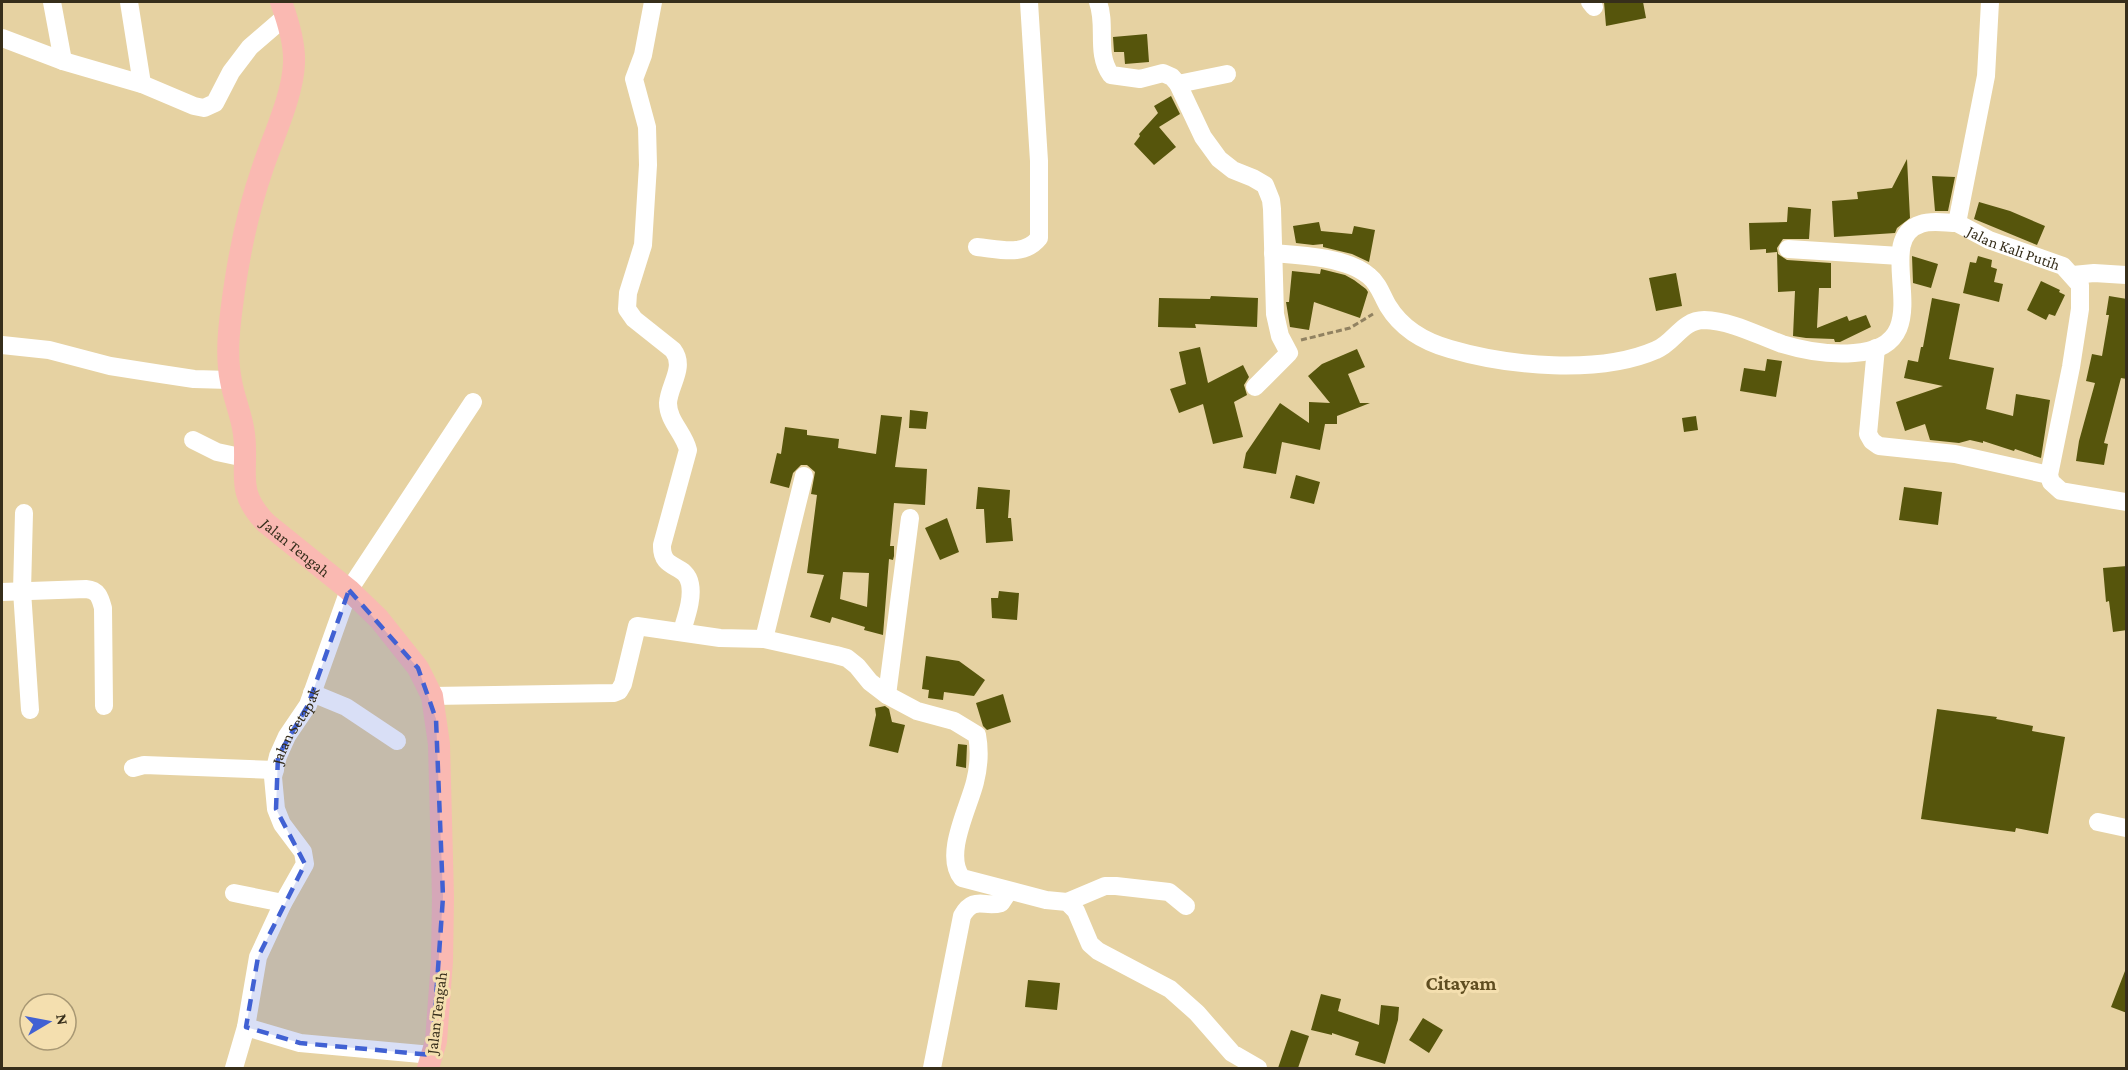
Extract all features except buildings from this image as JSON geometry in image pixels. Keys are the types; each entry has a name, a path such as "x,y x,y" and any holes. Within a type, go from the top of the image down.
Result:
{"main road":[{"name":"Jalan Tengah","path":"284,9 294,63 291,84 252,198 229,324 230,380 245,436 244,484 248,500 256,512 285,539 349,590 379,619 418,668 432,696 439,744 443,897 442,961 436,1041 430,1062"}],"street":[{"path":"52,2 63,61"},
{"path":"129,2 142,84"},
{"path":"653,2 644,55 634,79 647,127 648,165 643,245 626,300 627,309 633,319 673,350 677,357 678,371 668,400 669,413 683,436 688,450 662,545 662,554 664,561 682,570 690,584 688,608 682,632"},
{"path":"977,247 1018,251 1035,244 1039,238 1039,161 1029,2"},
{"path":"1098,2 1104,66 1111,75 1140,79 1163,73 1172,76 1203,137 1219,159 1233,170 1264,185 1271,200 1275,314 1280,336 1289,353 1255,387"},
{"name":"Jalan Kali Putih","path":"1990,2 1986,75 1957,223 1989,240 2063,266 2080,285 2080,309 2071,367 2049,475"},
{"path":"2,38 63,61 142,84 194,106 210,106 215,103 231,72 250,47 284,9"},
{"path":"1178,84 1227,74"},
{"path":"1273,253 1316,257 1357,269 1369,275 1400,324 1413,333 1452,350 1547,365 1585,366 1658,350 1686,325 1702,320 1732,325 1784,344 1825,353 1856,353 1876,348 1890,340 1900,327 1903,311 1900,256 1902,243 1907,233 1922,223 1957,223"},
{"path":"1788,249 1900,256"},
{"path":"2073,275 2094,273 2127,275"},
{"path":"2,345 49,350 110,366 161,374 194,379 230,380"},
{"path":"1876,348 1868,434 1879,446 1955,454 2049,475 2051,482 2061,491 2127,502"},
{"name":"Jalan Setapak","path":"234,1068 246,1027 258,957 283,903 304,869 303,852 282,824 276,809 273,795 278,756 287,736 308,705 349,590 473,402"},
{"path":"193,440 217,452 245,458"},
{"path":"764,639 804,476"},
{"path":"24,513 22,591 30,711"},
{"path":"887,695 910,518"},
{"path":"2,591 86,589 94,590 99,595 103,608 104,706"},
{"path":"432,696 614,693 619,691 623,684 638,626 720,638 764,639 813,648 847,658 887,695 917,711 954,721 977,735 980,751 975,781 956,846 955,866 962,878 1046,900 1067,903 1106,886 1116,886 1169,892 1186,906"},
{"path":"312,693 346,707 397,741"},
{"path":"133,768 144,765 275,770"},
{"path":"2098,822 2127,828"},
{"path":"932,1068 962,916 968,908 976,904 1001,903 1009,891"},
{"path":"234,893 283,903"},
{"path":"1067,903 1076,911 1090,944 1098,951 1170,988 1197,1013 1232,1053 1258,1068"},
{"path":"246,1027 300,1042 430,1062"}],"path":[{"path":"1289,353 1303,339 1350,328 1388,306"}],"highlighted area":[{"path":"349,590 418,668 436,719 443,897 432,1055 300,1043 246,1027 258,957 305,864 276,809 278,756 308,705"}],"district":[{"name":"Citayam","path":"1461,983"}]}
